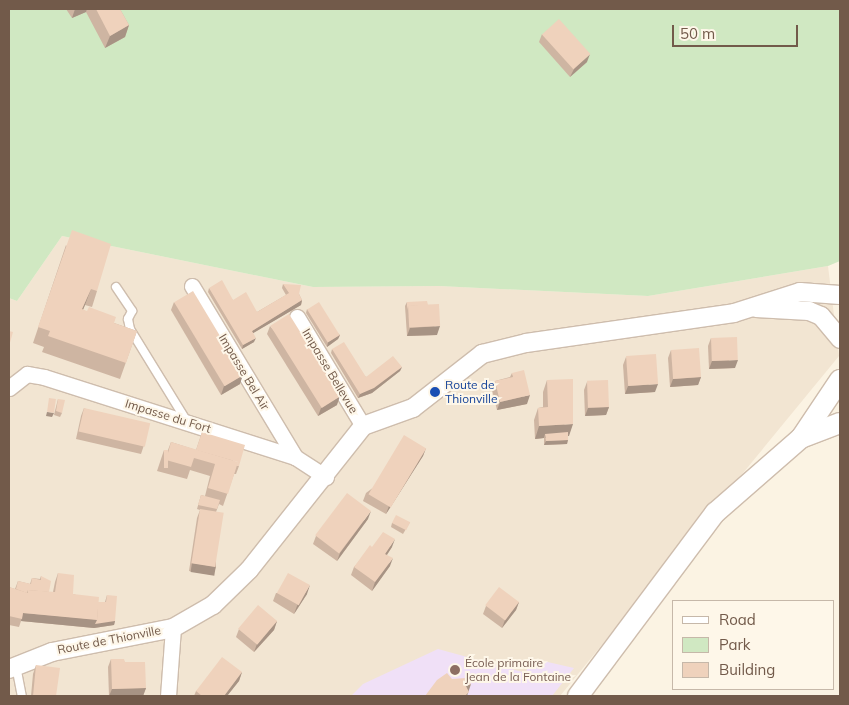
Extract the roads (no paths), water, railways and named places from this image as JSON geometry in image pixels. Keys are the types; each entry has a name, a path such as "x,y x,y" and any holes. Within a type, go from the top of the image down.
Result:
{"main road":[{"path":"578,696 715,513 800,438 840,380"},
{"path":"800,438 840,423"}],"street":[{"name":"Impasse Bel Air","path":"192,286 295,457"},
{"path":"756,308 779,297 800,292 840,295"},
{"path":"363,426 413,408 468,362 493,349 756,308 809,311 821,316 840,339"},
{"name":"Impasse Bellevue","path":"297,316 363,426"},
{"name":"Impasse du Fort","path":"9,388 27,374 44,377 295,457 326,476"},
{"name":"Route de Thionville","path":"11,664 52,652 173,628 213,605 249,570 326,476 363,426"},
{"path":"168,696 173,628"}],"lane":[{"path":"116,287 132,311 128,319 130,329 187,422"},
{"path":"11,664 22,696"}],"place":[{"name":"Route de Thionville","path":"435,392"},
{"name":"École primaire Jean de la Fontaine","path":"455,670"}]}
